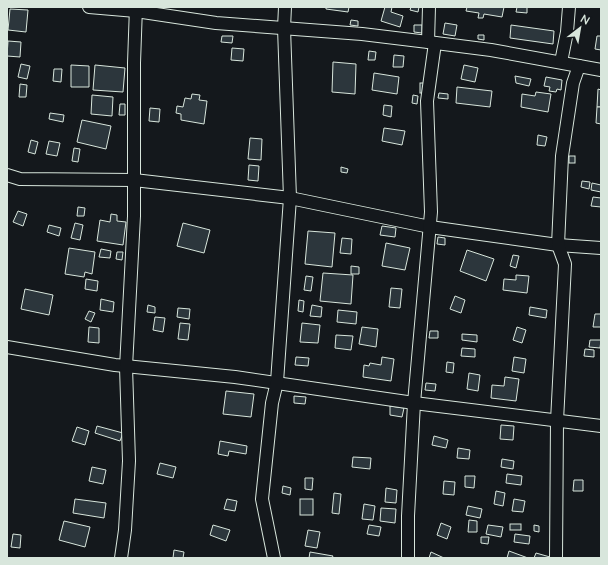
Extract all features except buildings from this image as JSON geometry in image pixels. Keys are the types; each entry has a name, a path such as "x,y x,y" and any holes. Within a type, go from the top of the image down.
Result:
{"street":[{"path":"89,7 136,9 216,23 362,34 432,42 491,50 601,70"},
{"path":"274,558 262,499 272,403 277,382 290,198 284,28 285,7"},
{"path":"408,558 408,516 414,403 431,212 427,101 432,42 429,7"},
{"path":"561,62 567,32 568,7"},
{"path":"121,558 125,530 129,461 126,366 134,216 134,63 136,9"},
{"path":"556,558 557,420 565,264 558,245 562,156 573,83 579,66"},
{"path":"7,176 20,179 134,180 290,198 430,227 558,245 601,248"},
{"path":"7,347 126,366 277,382 414,403 601,426"}]}
